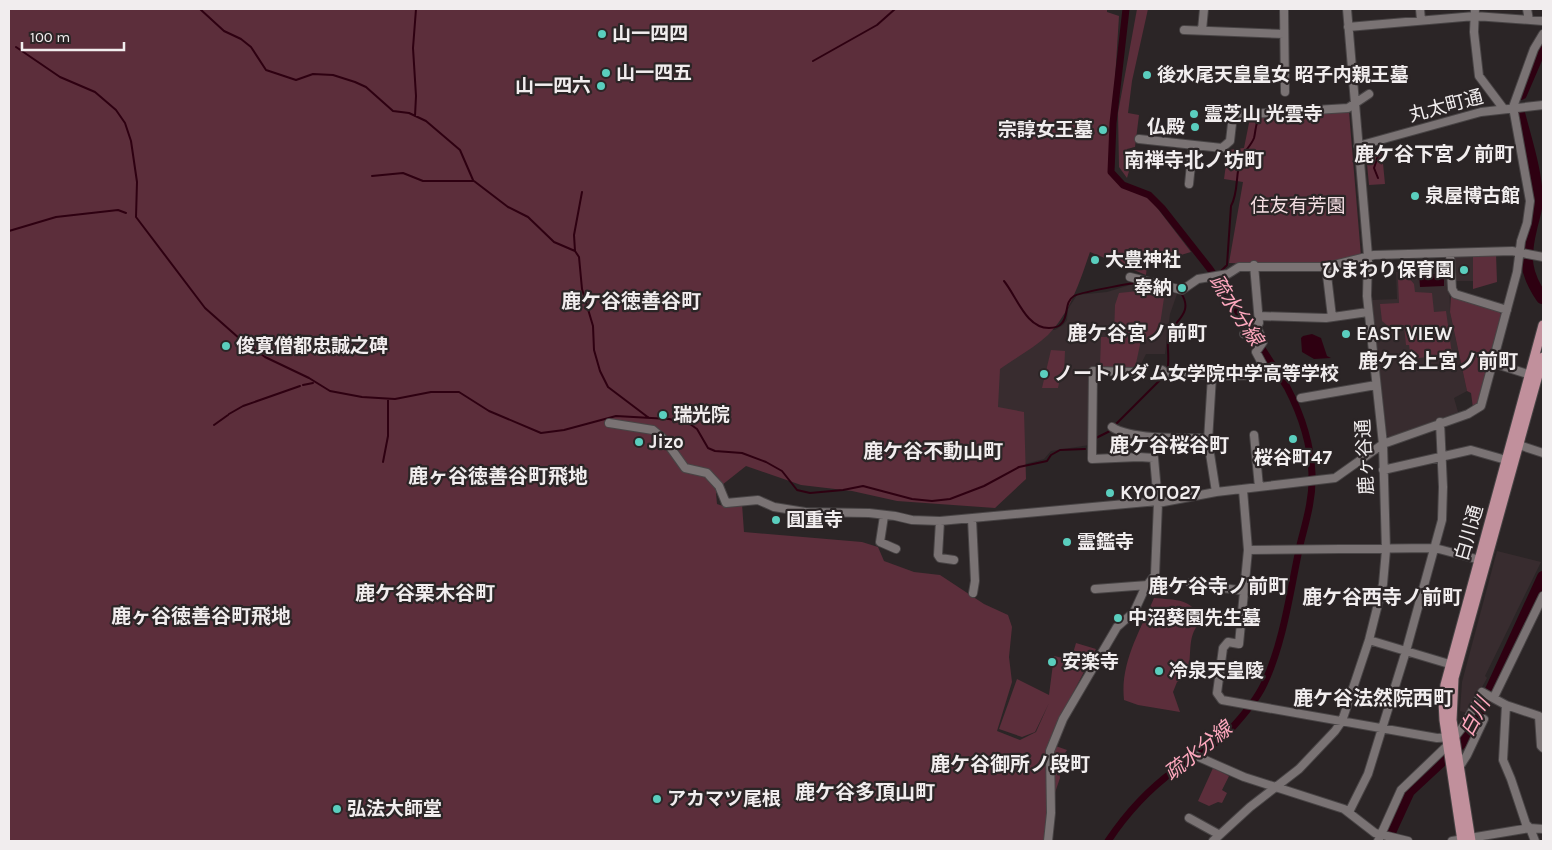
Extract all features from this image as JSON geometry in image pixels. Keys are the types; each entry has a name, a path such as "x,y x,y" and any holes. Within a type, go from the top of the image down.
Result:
{"main road":[{"name":"白川通","path":"1466,840 1460,766 1452,744 1443,701 1515,444 1533,376 1543,325"},
{"name":"白川通","path":"1533,376 1543,357"},
{"name":"白川通","path":"1482,561 1506,460 1515,444"},
{"name":"白川通","path":"1452,744 1450,760 1466,840"}],"street":[{"path":"1202,30 1204,9"},
{"path":"1284,9 1285,92"},
{"name":"鹿ヶ谷通","path":"1215,838 1250,807 1276,788 1315,752 1342,721 1369,640 1384,584 1386,550 1383,444 1368,312 1368,256 1347,9"},
{"path":"1420,9 1421,20"},
{"path":"1527,9 1529,20"},
{"path":"1348,27 1421,20 1475,12 1543,21"},
{"path":"1475,12 1479,76 1503,108"},
{"path":"1184,30 1284,34"},
{"path":"609,423 652,430 665,440 685,468 707,473 718,486 726,503 758,500 774,507 805,512 859,513 895,516 912,520 940,521 1040,510 1071,510 1158,502 1216,492 1312,482 1341,475 1383,444 1479,409 1482,404 1517,272 1530,201 1513,107 1526,69 1543,34"},
{"path":"1139,139 1222,148 1230,141 1233,115 1348,108 1369,94"},
{"name":"丸太町通","path":"1358,146 1481,112 1503,108 1543,105"},
{"path":"1189,184 1193,145"},
{"path":"1130,277 1182,290 1198,279 1228,274 1239,267 1326,267 1368,256 1521,252 1543,257"},
{"path":"1450,254 1452,289 1455,294 1507,310"},
{"path":"1164,372 1171,376 1180,372 1212,376 1262,375 1264,367 1256,352 1263,342 1250,331 1259,316 1254,266"},
{"path":"1326,267 1332,317"},
{"path":"1259,316 1332,317 1368,312"},
{"path":"1493,364 1533,376"},
{"path":"1048,841 1051,812 1050,751 1067,712 1118,626 1134,612 1155,575 1158,502 1154,458 1092,459 1093,371 1135,372"},
{"path":"1212,376 1209,438 1216,492"},
{"path":"1301,398 1376,385"},
{"path":"1348,812 1368,774 1435,548 1443,513 1440,422"},
{"path":"1113,428 1124,433 1177,438 1209,438"},
{"path":"1254,435 1259,487"},
{"path":"1515,444 1543,453"},
{"path":"1383,470 1471,450 1506,460"},
{"path":"1244,490 1248,550 1239,644 1228,642 1223,648 1217,693 1222,700 1437,738 1452,744"},
{"path":"884,516 880,542 896,549"},
{"path":"972,518 975,581 973,592"},
{"path":"940,521 938,555 940,558 954,560"},
{"path":"1248,550 1435,548 1482,561"},
{"path":"1190,583 1244,591"},
{"path":"1095,589 1148,585"},
{"path":"1494,697 1543,596"},
{"path":"1369,640 1453,665"},
{"path":"1384,837 1401,790 1452,744 1482,692 1506,705 1539,716 1541,746 1543,748"},
{"path":"1506,705 1503,760 1511,778 1524,820 1530,828 1535,841"},
{"path":"1460,766 1484,719"},
{"path":"1196,756 1244,777 1326,803 1348,812 1375,833 1384,837 1408,841"},
{"path":"1189,818 1215,838"},
{"path":"1452,841 1530,828 1543,829"}],"shaded area":[{"name":"ひまわり保育園","path":"1473,255 1473,281 1455,281 1454,258 1456,256"},
{"path":"1396,272 1449,272 1450,312 1467,391 1454,398 1458,412 1390,437 1387,436 1372,300 1397,299"},
{"path":"1419,274 1444,274 1444,286 1420,287"},
{"name":"ノートルダム女学院中学高等学校","path":"1130,285 1142,285 1177,294 1170,314 1165,354 1146,354 1138,370 1090,369 1089,445 1051,451 1044,459 1025,464 998,445 998,378 1002,357 1046,330 1055,330 1063,325 1067,320 1068,309 1077,295 1107,292"},
{"path":"1312,334 1321,338 1327,356 1331,358 1314,359 1302,352 1301,338"},
{"path":"1497,551 1541,562 1485,676 1487,678 1468,713 1460,711 1462,682"}],"green space":[{"path":"9,9 1107,9 1107,12 1119,16 1109,174 1151,200 1191,252 1147,265 1146,275 1090,252 1074,296 1056,326 1037,344 1000,369 998,407 1024,412 1026,479 995,508 897,501 852,491 801,485 746,466 722,485 716,493 717,504 726,507 742,504 744,532 862,542 878,547 884,561 914,572 940,575 984,604 1008,615 1012,627 1009,657 1012,682 997,731 1020,740 1036,732 1049,703 1035,732 1022,737 999,729 1017,679 1049,695 1054,656 1071,660 1076,643 1096,649 1053,731 1050,744 1067,750 1058,764 1060,778 1049,810 1047,841 9,841"},
{"path":"1137,9 1148,9 1132,81 1128,113 1139,115 1135,147 1127,149 1125,162 1131,164 1127,178 1119,167 1118,113"},
{"name":"住友有芳園","path":"1349,112 1361,256 1305,265 1229,263 1243,182 1224,179 1228,150 1244,148 1250,118"},
{"path":"1372,150 1382,153 1385,184 1369,185 1366,153"},
{"path":"1496,254 1497,282 1473,289 1473,255"},
{"path":"1409,278 1414,284 1415,292 1432,293 1434,312 1446,311 1452,354 1411,359 1409,345 1406,345 1404,325 1389,327 1382,321 1380,304 1399,303 1398,279"},
{"path":"1138,291 1164,298 1158,338 1141,340 1135,368 1100,367 1101,337 1114,337 1115,305 1119,293"},
{"path":"1451,296 1497,310 1503,316 1479,402 1473,408 1471,393 1467,391 1450,312"},
{"path":"1051,350 1065,351 1064,373 1061,373 1058,388 1042,388"},
{"path":"1154,598 1176,600 1189,604 1194,608 1200,622 1195,628 1191,641 1186,677 1177,682 1173,692 1180,712 1138,705 1124,700 1125,673 1128,660"},
{"path":"1213,768 1229,776 1222,790 1227,793 1222,803 1218,802 1209,806 1198,801"}],"waterway":[{"path":"200,9 224,31 241,39 251,47 266,70 296,80 313,74 333,75 355,82 366,87 393,111 409,113 426,121 460,150 473,180"},
{"path":"415,116 416,96 413,48 416,9"},
{"path":"813,61 877,25 895,9"},
{"name":"疏水分線","path":"1108,841 1122,821 1156,785 1224,736 1249,708 1261,690 1271,668 1282,633 1309,510 1312,483 1307,440 1301,418 1287,387 1210,269 1162,208 1149,195 1123,185 1111,172 1113,123 1126,9"},
{"name":"白川","path":"1521,94 1543,43"},
{"path":"16,47 60,77 95,92 116,110 125,123 131,141 137,182 136,217 205,308 240,339 265,357 309,378 330,391 362,397 395,399 431,392 459,392 489,411 541,433 564,430 616,416 669,419 690,424 697,429 708,448 715,451 742,453 766,462 782,471 797,490 810,493 863,486 912,499 932,501 950,499 984,486 1019,467 1047,461 1051,455 1060,450 1085,449"},
{"name":"白川","path":"1519,113 1533,166 1537,199 1527,248 1527,257 1529,273 1542,298"},
{"path":"1220,272 1227,265 1231,206 1235,195 1239,164 1254,138 1257,123 1261,116"},
{"path":"1378,156 1374,168 1378,178"},
{"path":"372,176 403,173 423,181 474,181 508,207 528,217 554,242 575,251 579,257 582,289 593,326 594,350 600,371 608,387 649,418"},
{"path":"575,251 574,235 582,192"},
{"path":"9,231 56,217 118,210 126,213"},
{"path":"1004,281 1028,317 1041,327 1049,328 1056,327 1062,323 1069,302 1074,296 1137,283"},
{"path":"1167,371 1168,338 1184,312 1185,300 1181,293"},
{"path":"1114,426 1165,375"},
{"path":"303,385 313,383"},
{"path":"229,414 243,406 300,386"},
{"path":"383,462 388,436 388,399"},
{"path":"214,425 228,415"},
{"path":"1096,438 1112,430"},
{"name":"白川","path":"1386,841 1409,791 1465,739 1491,690 1543,577"}],"place":[{"name":"山一四四","path":"602,34"},
{"name":"山一四五","path":"606,73"},
{"name":"後水尾天皇皇女 昭子内親王墓","path":"1147,75"},
{"name":"山一四六","path":"601,86"},
{"name":"霊芝山 光雲寺","path":"1194,114"},
{"name":"仏殿","path":"1195,127"},
{"name":"宗諄女王墓","path":"1103,130"},
{"name":"泉屋博古館","path":"1415,196"},
{"name":"大豊神社","path":"1095,260"},
{"name":"ひまわり保育園","path":"1464,270"},
{"name":"奉納","path":"1182,288"},
{"name":"EAST VIEW","path":"1346,334"},
{"name":"俊寛僧都忠誠之碑","path":"226,346"},
{"name":"ノートルダム女学院中学高等学校","path":"1044,374"},
{"name":"瑞光院","path":"663,415"},
{"name":"桜谷町47","path":"1293,439"},
{"name":"Jizo","path":"639,442"},
{"name":"KYOTO27","path":"1110,493"},
{"name":"圓重寺","path":"776,520"},
{"name":"霊鑑寺","path":"1067,542"},
{"name":"中沼葵園先生墓","path":"1118,618"},
{"name":"安楽寺","path":"1052,662"},
{"name":"冷泉天皇陵","path":"1159,671"},
{"name":"アカマツ尾根","path":"657,799"},
{"name":"弘法大師堂","path":"337,809"}],"district":[{"name":"鹿ケ谷下宮ノ前町","path":"1434,154"},
{"name":"南禅寺北ノ坊町","path":"1194,160"},
{"name":"鹿ケ谷徳善谷町","path":"631,301"},
{"name":"鹿ケ谷宮ノ前町","path":"1137,333"},
{"name":"鹿ケ谷上宮ノ前町","path":"1438,361"},
{"name":"鹿ケ谷桜谷町","path":"1169,445"},
{"name":"鹿ケ谷不動山町","path":"933,451"},
{"name":"鹿ヶ谷徳善谷町飛地","path":"498,476"},
{"name":"鹿ケ谷寺ノ前町","path":"1218,586"},
{"name":"鹿ケ谷栗木谷町","path":"425,593"},
{"name":"鹿ケ谷西寺ノ前町","path":"1382,597"},
{"name":"鹿ヶ谷徳善谷町飛地","path":"201,616"},
{"name":"鹿ケ谷法然院西町","path":"1373,698"},
{"name":"鹿ケ谷御所ノ段町","path":"1010,764"},
{"name":"鹿ケ谷多頂山町","path":"865,792"}]}
